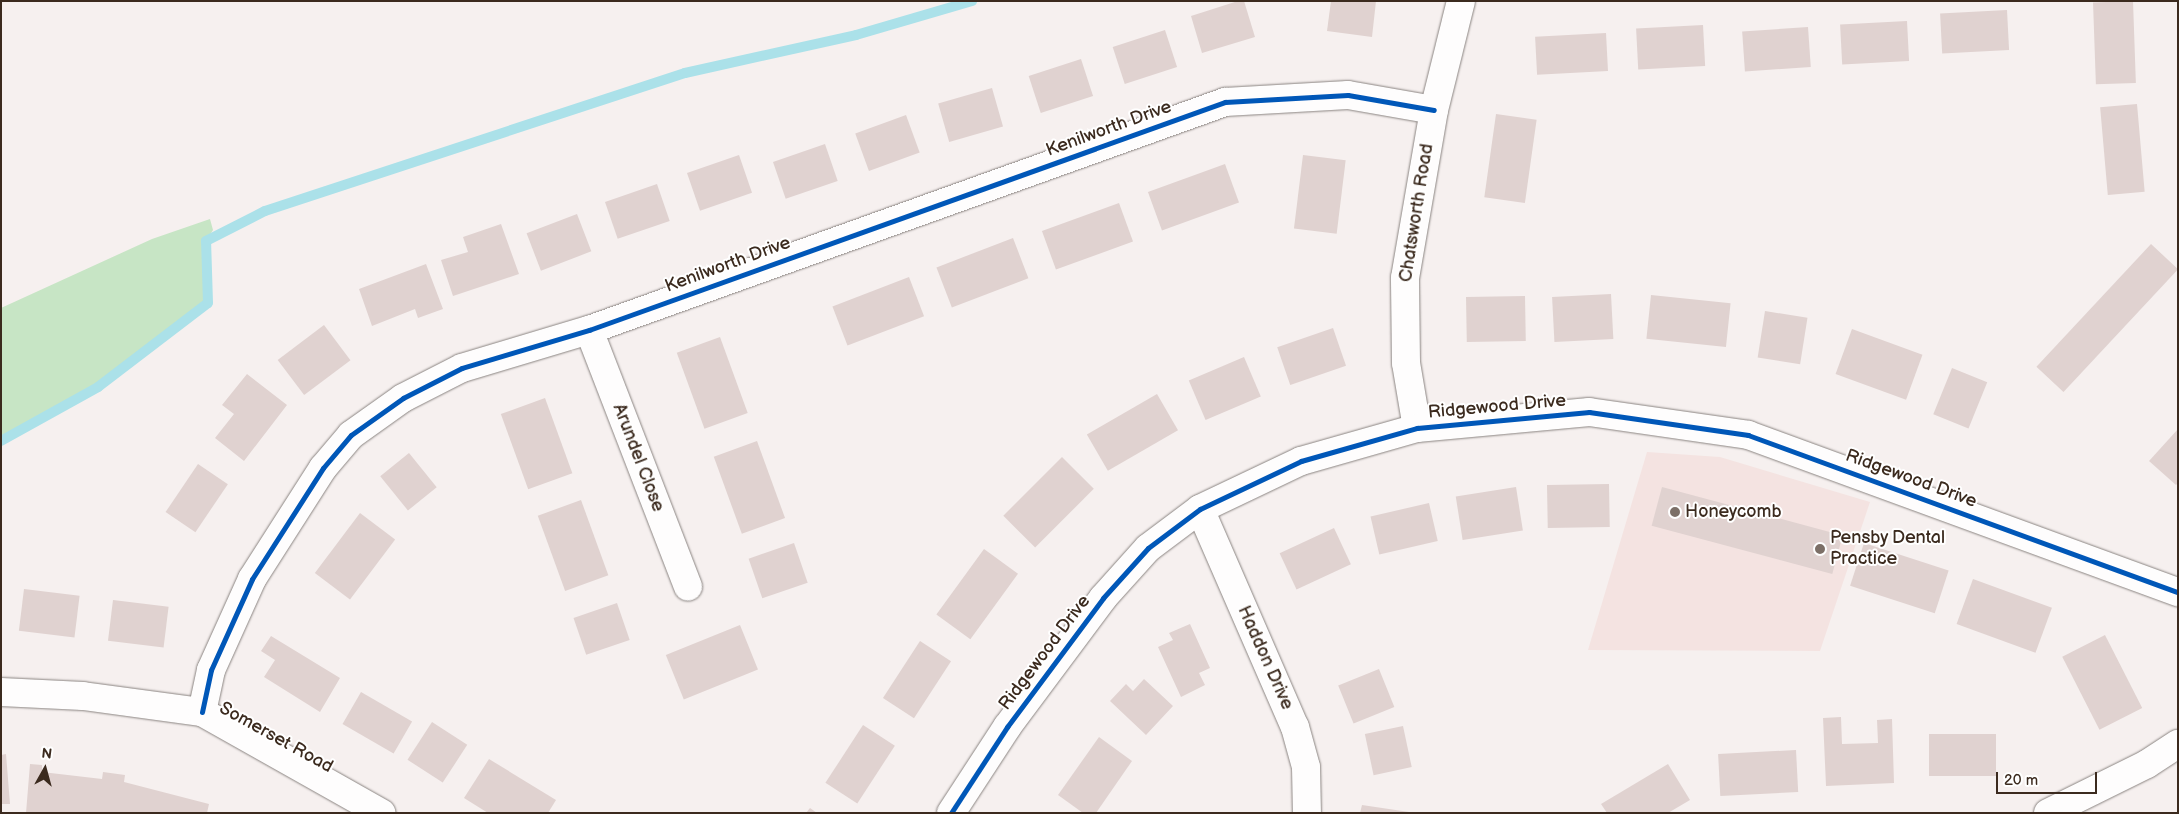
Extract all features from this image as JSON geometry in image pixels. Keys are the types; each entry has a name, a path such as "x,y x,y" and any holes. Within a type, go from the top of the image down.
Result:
{"street":[{"name":"Chatsworth Road","path":"1417,428 1406,362 1405,278 1434,110 1461,1"},
{"name":"Kenilworth Drive","path":"202,712 211,670 252,580 323,468 351,435 403,398 462,368 589,330 1226,102 1348,95 1434,110"},
{"name":"Arundel Close","path":"589,330 688,587"},
{"name":"Ridgewood Drive","path":"951,813 1007,727 1103,598 1148,548 1200,509 1301,461 1417,428 1589,412 1748,435 2178,592"},
{"name":"Haddon Drive","path":"1200,509 1295,727 1306,767 1306,813"},
{"name":"Somerset Road","path":"1,692 83,696 202,712 381,813"},
{"path":"2048,813 2147,764 2178,744"}],"shaded area":[{"path":"1647,452 1720,457 1870,502 1820,651 1588,650"}],"green space":[{"path":"210,219 213,230 206,241 208,303 98,387 1,441 1,308 152,239"}],"building":[{"path":"1238,1 1244,1 1255,37 1202,53 1191,16"},
{"path":"1331,1 1376,1 1372,37 1327,31"},
{"path":"2133,1 2136,83 2096,84 2093,2"},
{"path":"2007,10 2009,50 1942,53 1940,14"},
{"path":"1907,21 1909,61 1842,64 1840,25"},
{"path":"1703,25 1705,66 1638,69 1636,29"},
{"path":"1808,27 1811,67 1745,72 1742,32"},
{"path":"1165,30 1177,67 1125,84 1113,47"},
{"path":"1606,33 1608,71 1537,75 1535,37"},
{"path":"1081,59 1093,96 1041,113 1029,76"},
{"path":"992,88 1003,126 949,142 938,103"},
{"path":"2137,104 2145,192 2108,195 2100,107"},
{"path":"1496,114 1537,120 1525,203 1484,197"},
{"path":"906,115 920,153 869,171 855,133"},
{"path":"825,144 838,181 786,199 773,162"},
{"path":"739,155 752,193 700,211 687,173"},
{"path":"1303,155 1346,160 1337,234 1294,228"},
{"path":"1225,164 1239,203 1162,231 1148,192"},
{"path":"657,184 670,221 618,239 605,202"},
{"path":"1119,203 1133,242 1056,270 1042,231"},
{"path":"577,214 591,251 541,271 527,233"},
{"path":"501,224 519,274 453,296 441,260 468,252 463,237"},
{"path":"1013,238 1028,278 952,308 936,267"},
{"path":"2151,244 2178,269 2063,392 2036,367"},
{"path":"426,264 443,309 418,318 415,309 372,326 359,289"},
{"path":"909,277 924,316 847,346 832,306"},
{"path":"1611,294 1613,339 1554,342 1552,297"},
{"path":"1651,295 1731,303 1726,347 1646,339"},
{"path":"1525,296 1526,341 1467,342 1466,297"},
{"path":"1765,311 1807,318 1800,364 1758,357"},
{"path":"324,325 350,360 304,395 278,360"},
{"path":"1333,328 1346,366 1290,385 1277,347"},
{"path":"1852,329 1922,355 1906,400 1836,374"},
{"path":"720,337 748,413 704,429 677,353"},
{"path":"1244,357 1261,397 1206,420 1189,380"},
{"path":"1952,368 1987,382 1969,429 1933,414"},
{"path":"247,374 287,405 244,461 215,438 234,414 222,405"},
{"path":"1157,394 1178,430 1108,471 1087,434"},
{"path":"545,398 572,473 528,489 501,414"},
{"path":"2178,429 2178,483 2176,485 2149,461"},
{"path":"757,441 785,518 742,534 714,457"},
{"path":"409,453 437,487 408,510 380,476"},
{"path":"1062,457 1094,489 1035,548 1003,516"},
{"path":"198,464 228,484 195,532 166,512"},
{"path":"1609,484 1610,527 1548,528 1547,485"},
{"path":"1516,487 1523,530 1463,540 1456,497"},
{"path":"1662,487 1843,535 1832,574 1652,526"},
{"path":"581,500 608,575 565,591 538,516"},
{"path":"1429,503 1438,541 1379,554 1371,516"},
{"path":"360,513 395,539 350,599 315,573"},
{"path":"1334,528 1351,564 1297,590 1280,553"},
{"path":"794,543 808,583 762,598 749,559"},
{"path":"1864,543 1949,571 1935,613 1850,586"},
{"path":"984,549 1018,574 970,639 936,615"},
{"path":"1973,579 2052,608 2036,653 1957,624"},
{"path":"24,589 80,596 74,638 19,631"},
{"path":"113,600 169,607 164,648 108,641"},
{"path":"617,603 630,640 586,655 574,618"},
{"path":"1190,624 1210,668 1199,673 1205,685 1181,697 1158,647 1173,640 1169,633"},
{"path":"740,625 758,670 684,699 666,655"},
{"path":"2105,635 2142,708 2099,730 2062,657"},
{"path":"271,636 340,678 320,712 264,677 275,660 261,651"},
{"path":"920,641 951,661 914,718 883,698"},
{"path":"1379,669 1394,707 1354,723 1338,685"},
{"path":"1144,679 1173,706 1146,735 1110,701 1126,684 1133,691"},
{"path":"361,692 412,722 394,754 342,724"},
{"path":"1841,717 1842,744 1878,743 1877,720 1892,719 1894,783 1826,786 1823,718"},
{"path":"432,722 467,745 443,783 407,760"},
{"path":"863,725 895,746 857,804 825,783"},
{"path":"1403,726 1412,767 1374,775 1365,734"},
{"path":"1929,734 1996,734 1996,776 1929,776"},
{"path":"1099,737 1132,761 1096,813 1083,813 1058,795"},
{"path":"1796,750 1798,792 1720,796 1718,754"},
{"path":"6,754 10,804 1,804 1,755"},
{"path":"489,759 556,800 548,813 488,813 464,798"},
{"path":"30,764 42,765 42,772 102,779 103,772 125,775 124,782 209,804 207,813 26,813"},
{"path":"1668,764 1690,800 1668,813 1607,813 1601,804"},
{"path":"1362,805 1409,812 1409,813 1360,813"},
{"path":"810,808 817,813 806,813"}],"waterway":[{"path":"1,441 98,387 208,303 206,241 265,211 685,73 856,35 972,1"}],"cycle path":[{"path":"202,712 211,670 252,579 323,468 351,435 403,398 462,368 589,330 1225,102 1348,95 1434,110"},
{"path":"951,813 1007,727 1103,598 1148,548 1200,509 1301,461 1417,428 1589,412 1748,435 2178,592"}],"place":[{"name":"Honeycomb","path":"1675,512"},
{"name":"Pensby Dental Practice","path":"1820,549"}]}
